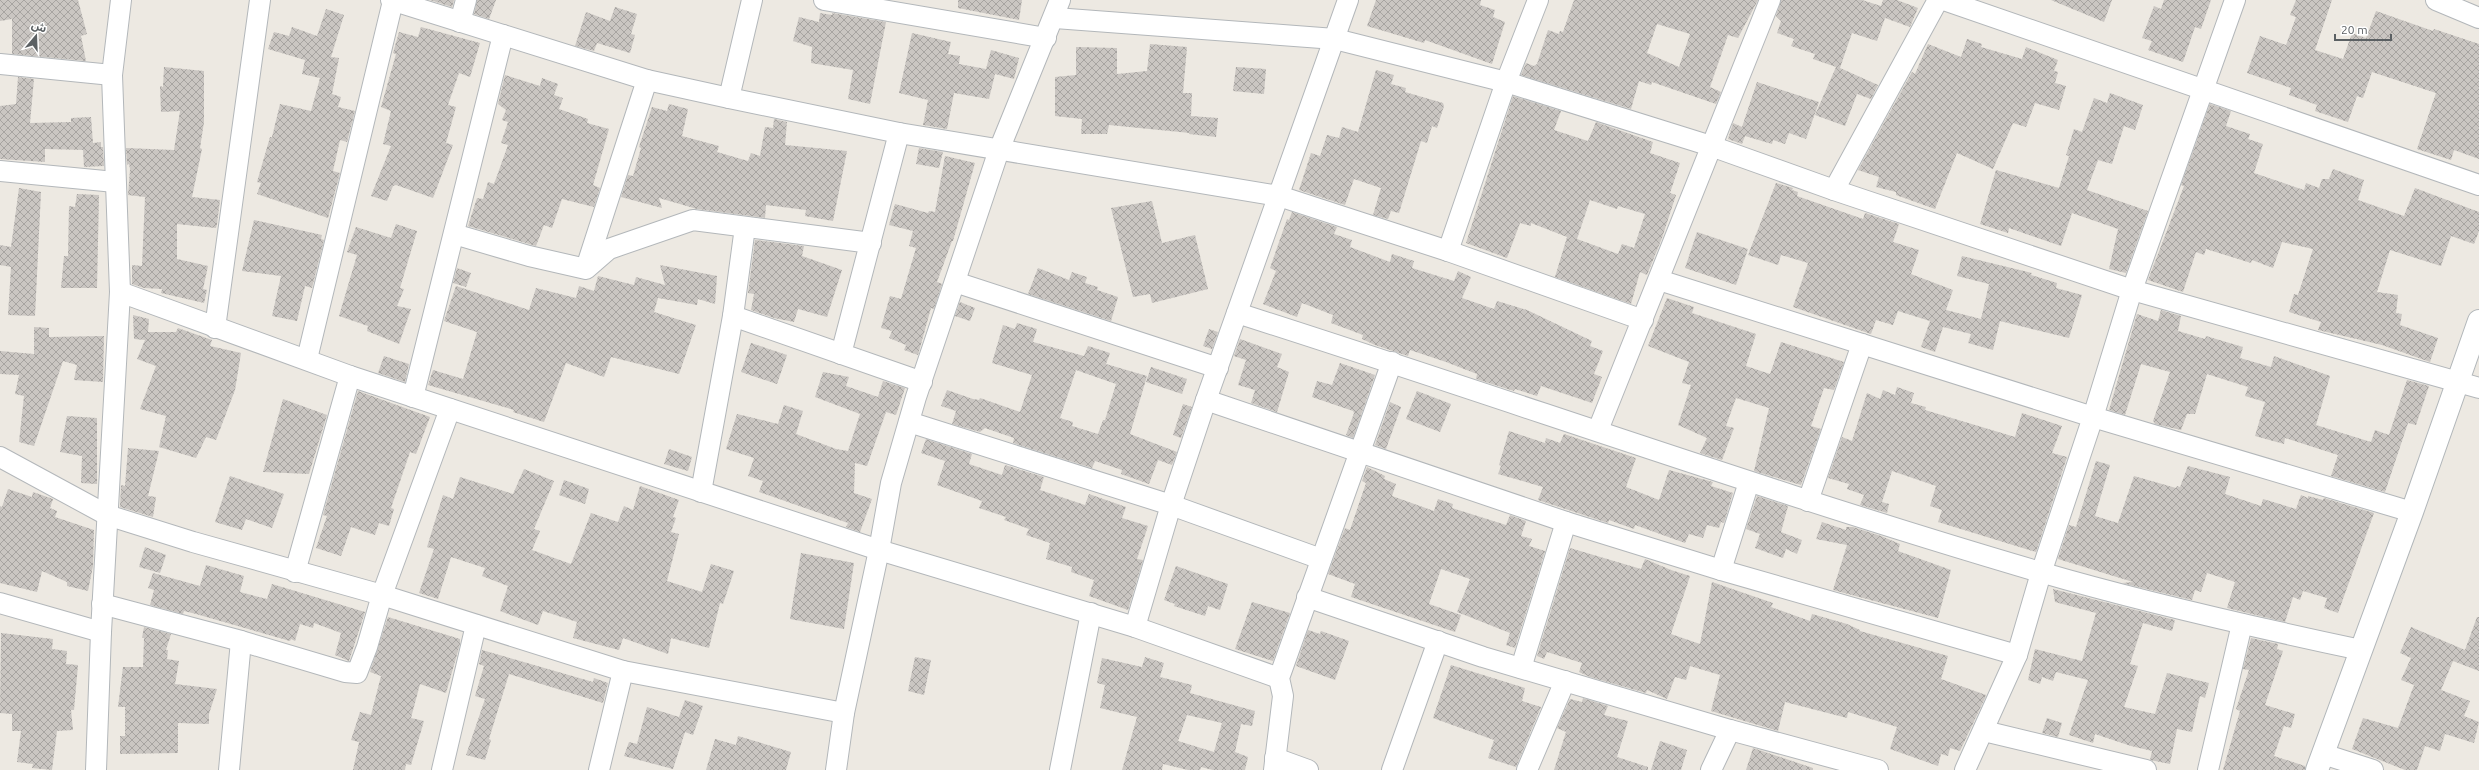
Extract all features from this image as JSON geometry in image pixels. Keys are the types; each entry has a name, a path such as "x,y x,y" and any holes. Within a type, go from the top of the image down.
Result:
{"street":[{"path":"96,770 100,632 120,292 114,182 112,75 121,0"},
{"path":"215,328 260,0"},
{"path":"307,359 392,0 647,80 899,133 1279,196 1448,251 1643,320"},
{"path":"460,22 466,0"},
{"path":"729,98 752,0"},
{"path":"824,0 1046,38"},
{"path":"1135,627 1171,506 1206,400 1348,0"},
{"path":"1448,251 1506,82 1538,0"},
{"path":"1598,430 1660,280 1711,146 1770,0"},
{"path":"1834,190 1938,0"},
{"path":"1944,0 2204,88 2479,185"},
{"path":"1965,770 1984,731 2017,655 2132,290 2234,0"},
{"path":"2436,0 2463,5 2479,18"},
{"path":"836,770 844,714 879,550 888,493 909,422 999,150 1058,9 1335,39 1506,82 1711,146 1834,190 2132,290 2479,388"},
{"path":"412,397 503,35"},
{"path":"0,64 112,75"},
{"path":"586,269 647,80"},
{"path":"841,354 872,243 899,133"},
{"path":"0,171 114,182"},
{"path":"586,269 609,249 693,220 872,243"},
{"path":"701,492 733,316 745,227"},
{"path":"454,234 529,256 586,269"},
{"path":"1660,280 2093,417 2412,512"},
{"path":"955,282 1218,368"},
{"path":"120,292 215,328 412,397 879,550 1135,627 1279,678"},
{"path":"1237,313 1392,362 1749,482 2042,573 2242,624 2361,650"},
{"path":"733,316 922,382"},
{"path":"2373,770 2320,762 2412,512 2479,321"},
{"path":"1808,500 1862,344"},
{"path":"1308,770 1274,764 1283,696 1279,678 1392,362"},
{"path":"295,572 350,376"},
{"path":"1206,400 1566,522 1721,570 2017,655"},
{"path":"102,604 242,641 345,672 357,673 367,647 382,595 450,409"},
{"path":"909,422 1171,506 1321,559"},
{"path":"0,457 107,515 295,572 382,595 623,671 844,714"},
{"path":"1721,570 1749,482"},
{"path":"1521,668 1566,522"},
{"path":"1307,597 1521,668 1730,730 1878,770"},
{"path":"0,603 100,632"},
{"path":"1060,770 1091,613"},
{"path":"2208,770 2242,624"},
{"path":"442,770 476,625"},
{"path":"229,770 242,641"},
{"path":"1392,770 1438,641"},
{"path":"598,770 623,671"},
{"path":"1528,770 1565,681"},
{"path":"1711,770 1730,730"},
{"path":"1984,731 2146,770"}],"building":[{"path":"0,0 78,0 87,34 81,36 86,61 12,54 12,19 0,21"},
{"path":"430,0 454,0 452,7"},
{"path":"477,0 496,0 489,19 474,14"},
{"path":"958,0 1022,0 1019,20 958,8"},
{"path":"1376,0 1481,0 1480,5 1495,10 1493,17 1505,22 1492,64 1425,40 1424,43 1367,26"},
{"path":"1574,0 1758,0 1738,38 1728,35 1710,87 1721,92 1716,104 1652,82 1651,85 1639,81 1631,109 1521,75 1526,63 1534,66 1537,64 1548,30 1559,34 1560,31 1563,32","holes":["1657,24 1690,34 1679,67 1647,53"]},
{"path":"1781,0 1862,0 1881,6 1883,0 1897,0 1918,8 1910,27 1885,18 1877,41 1852,33 1840,68 1878,85 1871,99 1857,94 1845,126 1815,115 1836,67 1813,59 1815,54 1791,46 1794,39 1777,33 1781,21 1776,16"},
{"path":"2051,0 2112,0 2104,22"},
{"path":"2164,0 2211,0 2201,29 2195,27 2183,62 2148,50 2152,41 2142,38 2154,6 2161,9"},
{"path":"2296,0 2332,0 2315,50 2343,59 2352,33 2366,38 2376,11 2433,31 2434,29 2479,44 2479,159 2454,150 2451,160 2417,149 2436,93 2372,72 2363,98 2357,96 2348,122 2315,111 2317,105 2289,95 2291,88 2247,73 2260,36 2286,45 2296,17 2290,15"},
{"path":"615,7 637,14 631,34 635,35 630,53 597,43 594,51 575,46 586,12 610,21"},
{"path":"326,9 344,15 331,57 339,58 332,94 341,97 338,107 355,111 347,142 340,140 333,171 340,173 328,218 257,194 261,183 257,182 270,137 272,137 280,104 311,111 320,78 302,74 305,60 268,49 274,32 289,36 292,27 317,36"},
{"path":"820,13 832,15 832,13 886,22 870,104 848,99 853,70 811,63 812,47 793,41 799,17 819,22"},
{"path":"421,27 480,43 470,77 459,73 448,105 456,107 446,143 453,145 433,198 396,185 393,186 387,201 371,196 391,146 383,144 391,111 381,107 396,54 393,53 399,32 418,37"},
{"path":"912,33 951,42 948,54 960,56 959,64 986,69 991,50 1019,58 1014,79 995,74 989,99 954,93 947,129 923,125 928,100 899,93"},
{"path":"1967,39 1982,44 1981,47 2022,59 2026,47 2058,60 2054,71 2058,72 2055,83 2066,86 2059,110 2035,103 2026,127 2013,123 1993,169 1957,153 1935,209 1896,195 1896,192 1876,187 1879,177 1858,170 1912,72 1915,74 1928,44 1961,57"},
{"path":"1150,44 1187,47 1183,93 1192,93 1191,116 1218,118 1216,137 1109,125 1107,134 1081,134 1082,119 1055,116 1055,77 1076,75 1076,47 1117,48 1117,74 1147,71"},
{"path":"164,67 204,71 204,122 200,148 202,149 192,197 220,200 217,224 216,228 177,224 177,259 208,266 203,289 207,290 204,303 161,293 162,289 144,288 132,284 132,265 142,266 145,197 128,195 130,169 129,164 127,165 126,148 174,150 180,111 161,112 160,86 163,87"},
{"path":"1236,67 1266,69 1264,94 1233,91"},
{"path":"1376,70 1394,75 1391,84 1406,88 1405,92 1443,103 1444,106 1437,128 1432,126 1427,143 1421,141 1399,213 1391,211 1388,219 1373,215 1381,188 1354,179 1345,205 1299,190 1311,153 1320,156 1327,135 1339,138 1342,127 1358,132"},
{"path":"505,75 540,86 542,78 558,84 554,95 563,98 559,109 588,119 587,123 609,129 593,185 600,188 594,207 562,199 552,228 544,225 536,246 468,226 477,198 483,199 488,182 494,184 508,145 501,143 508,122 502,120 506,110 498,104"},
{"path":"18,77 34,79 30,123 71,122 71,118 91,117 93,143 101,142 101,147 103,147 104,166 84,167 83,150 45,149 45,162 0,159 0,106 16,104"},
{"path":"1757,82 1819,102 1806,139 1789,133 1785,144 1773,140 1772,144 1745,136 1742,144 1728,139 1733,123 1742,127"},
{"path":"2110,93 2143,105 2135,130 2124,126 2112,164 2098,160 2087,190 2148,211 2126,273 2109,269 2118,229 2072,213 2061,246 2009,228 2008,233 1980,224 1996,170 2059,188 2069,156 2066,155 2074,129 2082,132 2094,98 2107,103"},
{"path":"1513,96 1561,111 1554,130 1588,141 1596,122 1653,142 1650,153 1680,163 1670,193 1676,195 1662,238 1647,275 1640,272 1631,304 1555,277 1567,237 1531,223 1531,226 1520,223 1507,258 1466,243","holes":["1590,200 1617,209 1618,206 1645,214 1634,248 1622,244 1618,254 1577,239"]},
{"path":"669,104 688,109 682,136 719,146 717,152 748,161 751,153 760,156 765,127 773,128 774,119 787,122 785,145 847,151 833,221 805,216 806,210 766,205 765,218 697,209 659,198 662,208 621,197 628,175 633,176 641,148 639,147 652,107 667,111"},
{"path":"2210,104 2231,111 2226,126 2250,134 2248,139 2263,144 2254,173 2304,190 2306,183 2319,188 2322,179 2329,179 2333,169 2364,180 2358,200 2404,216 2415,188 2479,212 2479,231 2474,244 2451,236 2441,266 2390,250 2377,292 2398,295 2396,313 2402,314 2400,325 2438,338 2430,362 2382,345 2318,330 2321,322 2289,312 2294,294 2298,295 2313,249 2282,242 2273,268 2252,260 2251,263 2206,249 2204,255 2196,252 2183,292 2148,280 2184,186 2181,185"},
{"path":"919,148 943,152 939,168 916,164"},
{"path":"945,156 975,163 953,241 937,282 942,284 934,309 931,308 918,355 904,350 906,345 889,338 892,331 881,328 890,296 901,299 916,248 909,246 913,231 889,225 895,204 928,213 929,211 935,212"},
{"path":"1776,183 1793,188 1792,190 1798,192 1797,196 1863,219 1865,213 1899,224 1893,242 1919,250 1911,274 1953,290 1946,310 1981,319 1989,284 1957,276 1962,256 2032,273 2031,275 2057,283 2056,288 2082,295 2069,338 2000,321 1993,350 1968,343 1971,334 1943,327 1935,352 1921,347 1930,321 1898,311 1893,325 1876,320 1871,334 1793,307 1808,263 1781,255 1778,265 1748,255"},
{"path":"19,188 41,192 35,316 8,315 11,267 0,265 0,245 11,247"},
{"path":"77,194 99,195 97,288 61,288 64,256 68,256 69,206 75,207"},
{"path":"1152,201 1162,243 1195,235 1208,289 1152,303 1150,294 1133,297 1111,208"},
{"path":"1292,212 1337,227 1334,234 1352,240 1350,247 1390,262 1392,254 1414,261 1412,268 1454,281 1458,271 1471,277 1462,298 1494,309 1497,301 1527,310 1592,341 1590,346 1603,351 1594,374 1602,377 1592,403 1541,386 1537,396 1515,389 1514,391 1476,379 1477,374 1410,350 1408,356 1375,345 1362,339 1363,335 1331,323 1333,315 1302,303 1297,317 1263,304 1276,271 1270,268 1287,219 1289,220"},
{"path":"254,220 322,235 321,239 324,240 312,288 305,286 297,321 272,316 281,276 242,271"},
{"path":"396,224 417,231 400,288 404,289 397,306 411,309 399,344 367,331 368,326 339,316 357,255 347,252 356,227 391,238"},
{"path":"1697,232 1748,249 1736,285 1685,268"},
{"path":"755,240 804,246 802,256 842,270 827,317 798,309 794,322 774,318 751,310 754,294 748,293"},
{"path":"660,265 717,276 715,304 698,299 697,305 658,298 654,312 696,325 679,374 611,357 604,377 566,363 544,422 513,412 514,410 428,385 433,370 463,379 477,332 444,321 456,286 529,310 536,288 576,298 579,286 594,291 598,276 634,285 636,277 665,285"},
{"path":"457,268 471,273 466,287 453,283"},
{"path":"1038,268 1069,280 1072,272 1087,277 1085,283 1098,287 1097,290 1118,297 1111,321 1028,294"},
{"path":"1667,298 1694,307 1692,313 1756,334 1746,366 1770,374 1781,342 1844,362 1834,390 1824,388 1811,426 1821,429 1801,485 1754,471 1769,408 1736,398 1726,426 1734,428 1722,460 1700,453 1707,438 1678,425 1691,385 1682,383 1689,362 1648,346"},
{"path":"960,302 975,308 970,321 955,316"},
{"path":"2161,310 2181,316 2178,331 2205,339 2206,336 2243,347 2240,358 2271,367 2274,356 2330,376 2316,425 2371,442 2375,430 2389,435 2407,380 2429,386 2416,425 2408,423 2385,492 2331,476 2338,455 2285,438 2284,444 2255,436 2265,402 2245,396 2248,387 2207,374 2195,414 2187,414 2181,430 2155,424 2153,421 2170,372 2141,364 2125,415 2109,410 2137,314 2158,321"},
{"path":"133,315 149,319 148,332 176,332 178,328 212,340 210,346 241,353 235,390 216,440 206,437 196,458 159,447 166,416 140,409 156,366 137,359 145,340 134,339"},
{"path":"1017,323 1037,329 1033,342 1084,356 1088,346 1110,353 1106,364 1147,376 1130,434 1177,452 1172,465 1158,460 1149,484 1121,474 1122,470 1095,461 1092,468 1013,443 1014,438 985,428 980,432 952,424 956,411 941,406 947,390 973,399 979,400 980,398 1020,412 1032,375 992,363 1003,325 1015,329","holes":["1076,370 1116,384 1105,420 1103,420 1098,434 1072,426 1073,422 1060,418"]},
{"path":"34,327 49,328 49,337 104,336 103,382 74,380 77,365 63,361 34,446 19,442 24,396 15,394 19,375 0,374 0,351 34,354"},
{"path":"1209,329 1218,332 1212,349 1203,346"},
{"path":"1240,339 1282,354 1277,367 1289,372 1277,412 1251,403 1255,390 1238,385 1246,360 1234,356"},
{"path":"751,343 787,355 777,384 741,372"},
{"path":"384,356 409,364 405,382 378,373"},
{"path":"1340,363 1375,375 1353,438 1346,435 1354,413 1353,411 1312,397 1317,381 1332,385"},
{"path":"1151,367 1187,379 1182,394 1146,382"},
{"path":"823,372 849,377 846,386 878,397 883,381 905,388 896,415 886,412 867,466 855,463 854,493 872,499 860,532 846,527 848,523 759,492 763,481 748,476 754,458 726,449 737,414 778,424 784,405 803,411 796,434 836,449 848,451 860,414 815,397"},
{"path":"1897,387 1914,393 1911,403 1926,407 1925,410 2015,437 2022,413 2062,426 2052,453 2067,457 2036,552 1938,522 1942,510 1930,506 1936,486 1892,471 1882,502 1889,504 1887,513 1860,505 1864,495 1847,489 1849,484 1828,478 1842,437 1852,441 1867,393 1880,399 1883,390 1895,395"},
{"path":"358,391 430,417 416,454 410,452 391,508 394,509 389,526 379,523 375,535 351,527 341,556 316,548 327,516 323,515"},
{"path":"1417,391 1451,404 1440,432 1406,419"},
{"path":"283,399 327,415 309,474 263,472"},
{"path":"1390,402 1401,407 1386,449 1375,445"},
{"path":"1183,404 1192,407 1181,438 1173,435"},
{"path":"67,416 97,418 97,484 81,483 82,456 60,452"},
{"path":"1509,431 1545,443 1546,438 1560,443 1564,434 1636,458 1626,487 1659,500 1669,470 1713,482 1711,486 1733,493 1724,523 1721,522 1719,528 1707,525 1703,538 1689,534 1685,543 1635,525 1634,529 1609,520 1608,523 1538,500 1543,487 1498,474 1501,466 1499,465"},
{"path":"926,439 972,454 969,464 1002,475 1005,465 1044,477 1040,490 1085,505 1089,494 1126,507 1122,518 1148,526 1137,559 1143,560 1128,610 1089,596 1094,580 1071,572 1072,567 1046,559 1050,543 1026,535 1029,529 1004,520 1006,517 979,508 982,501 937,485 945,461 921,453"},
{"path":"128,448 159,451 148,496 156,497 153,517 120,507 121,485 125,486"},
{"path":"669,449 692,457 688,471 664,464"},
{"path":"2096,461 2110,465 2095,516 2118,523 2134,476 2176,488 2177,486 2180,487 2188,466 2230,477 2225,494 2261,506 2263,499 2296,509 2301,495 2308,498 2308,496 2323,500 2324,498 2374,513 2338,613 2324,608 2327,598 2303,591 2300,600 2293,597 2285,622 2227,608 2235,582 2207,573 2201,592 2195,590 2192,600 2122,583 2133,582 2058,559 2069,525 2076,527"},
{"path":"1367,467 1385,476 1384,479 1396,484 1392,496 1434,511 1438,499 1453,504 1452,508 1506,525 1510,515 1526,521 1521,536 1532,539 1529,546 1545,551 1515,648 1506,645 1510,633 1457,612 1470,579 1441,569 1429,604 1461,615 1455,632 1351,597 1355,584 1328,574 1345,528 1350,530 1366,483 1362,481"},
{"path":"524,469 554,481 534,529 540,531 532,550 571,564 591,513 618,522 624,506 633,510 640,486 679,500 673,517 676,518 671,532 679,534 667,581 702,592 711,564 734,571 723,604 720,603 709,648 671,638 668,654 623,638 619,650 573,638 577,622 543,611 538,625 500,611 508,586 482,576 485,568 451,557 438,599 419,593 434,549 427,547 443,495 453,499 460,477 513,494"},
{"path":"230,476 284,494 272,528 246,519 242,530 215,522"},
{"path":"564,480 589,489 585,504 559,495"},
{"path":"8,489 32,497 33,492 53,499 50,508 57,511 55,517 94,530 93,566 88,591 67,586 67,582 42,571 37,592 0,583 0,506 2,507"},
{"path":"1757,496 1788,506 1781,532 1802,540 1797,554 1786,549 1783,558 1755,548 1760,534 1746,529"},
{"path":"1822,522 1846,530 1846,527 1853,527 1881,536 1900,544 1898,551 1951,570 1938,618 1833,590 1847,545 1816,539"},
{"path":"145,547 166,555 160,573 139,567"},
{"path":"1570,548 1641,569 1645,559 1690,576 1671,634 1700,644 1712,582 1773,603 1771,607 1810,621 1812,614 1847,624 1860,631 1948,656 1941,679 1986,695 1985,698 1960,751 1950,748 1948,756 1941,754 1938,766 1890,749 1897,727 1848,712 1847,718 1785,702 1778,731 1711,711 1720,675 1690,666 1686,680 1675,677 1667,699 1647,690 1646,693 1590,677 1579,672 1582,663 1547,652 1544,659 1537,656"},
{"path":"801,553 854,563 844,629 790,619"},
{"path":"206,565 244,576 240,592 267,599 272,584 365,612 349,661 335,655 341,633 314,623 313,628 300,624 295,641 291,639 290,641 196,614 184,611 183,614 150,605 154,590 148,588 153,573 200,586"},
{"path":"1176,566 1228,584 1220,610 1208,606 1205,616 1174,606 1175,604 1164,600"},
{"path":"2053,589 2175,620 2172,631 2143,623 2130,664 2138,666 2124,707 2155,714 2167,673 2209,683 2205,698 2200,696 2192,732 2177,729 2170,764 2150,760 2152,751 2131,746 2095,734 2093,743 2069,735 2088,680 2056,672 2053,681 2042,677 2040,684 2028,680 2035,649 2082,661 2096,613 2055,602"},
{"path":"1252,602 1290,613 1273,661 1235,649"},
{"path":"388,617 460,639 460,644 446,693 420,684 411,718 424,721 411,765 406,764 405,770 353,770 359,742 351,740 360,712 371,715 381,676 370,672"},
{"path":"2477,617 2479,617 2479,671 2453,661 2441,690 2470,701 2464,716 2479,722 2474,743 2445,734 2440,751 2425,746 2417,770 2405,770 2352,749 2363,718 2398,728 2414,685 2401,680 2411,658 2400,653 2411,627 2465,650"},
{"path":"144,627 171,634 166,650 168,650 167,659 179,661 175,684 217,689 209,714 209,724 178,723 178,753 120,754 120,736 125,736 125,707 118,707 123,667 143,667 144,638 142,638"},
{"path":"1308,630 1320,634 1321,631 1349,641 1335,680 1296,666"},
{"path":"1,633 53,639 52,649 67,651 66,664 78,665 74,710 71,710 73,730 57,731 52,770 32,768 33,764 17,762 21,731 12,731 12,714 0,713"},
{"path":"2251,638 2278,644 2277,649 2283,651 2265,705 2295,714 2291,728 2284,726 2274,756 2305,766 2305,770 2223,770 2240,711 2236,709 2249,670 2243,669"},
{"path":"482,650 593,682 594,678 608,683 603,703 509,674 489,739 491,740 485,760 466,755 485,699 475,696 484,666 479,664"},
{"path":"915,657 931,660 924,695 908,691"},
{"path":"1145,657 1164,663 1160,677 1192,685 1190,693 1255,711 1252,726 1241,724 1235,752 1248,757 1245,770 1213,770 1201,767 1200,770 1188,770 1163,764 1162,770 1122,770 1137,717 1100,708 1105,685 1097,683 1102,658 1142,667","holes":["1187,715 1222,723 1214,752 1178,741"]},
{"path":"1451,665 1525,688 1522,701 1541,707 1516,767 1488,758 1494,740 1433,718"},
{"path":"1583,698 1608,706 1604,715 1628,721 1617,757 1648,767 1648,770 1554,770 1566,732 1557,728 1570,699 1582,702"},
{"path":"685,700 703,706 693,735 685,732 673,769 624,756 629,742 637,744 647,707 679,717"},
{"path":"2047,718 2062,723 2058,737 2042,733"},
{"path":"738,736 791,752 786,770 706,770 715,739 736,745"},
{"path":"1660,741 1687,750 1681,770 1651,770"},
{"path":"1753,748 1813,768 1813,770 1746,770"}]}
